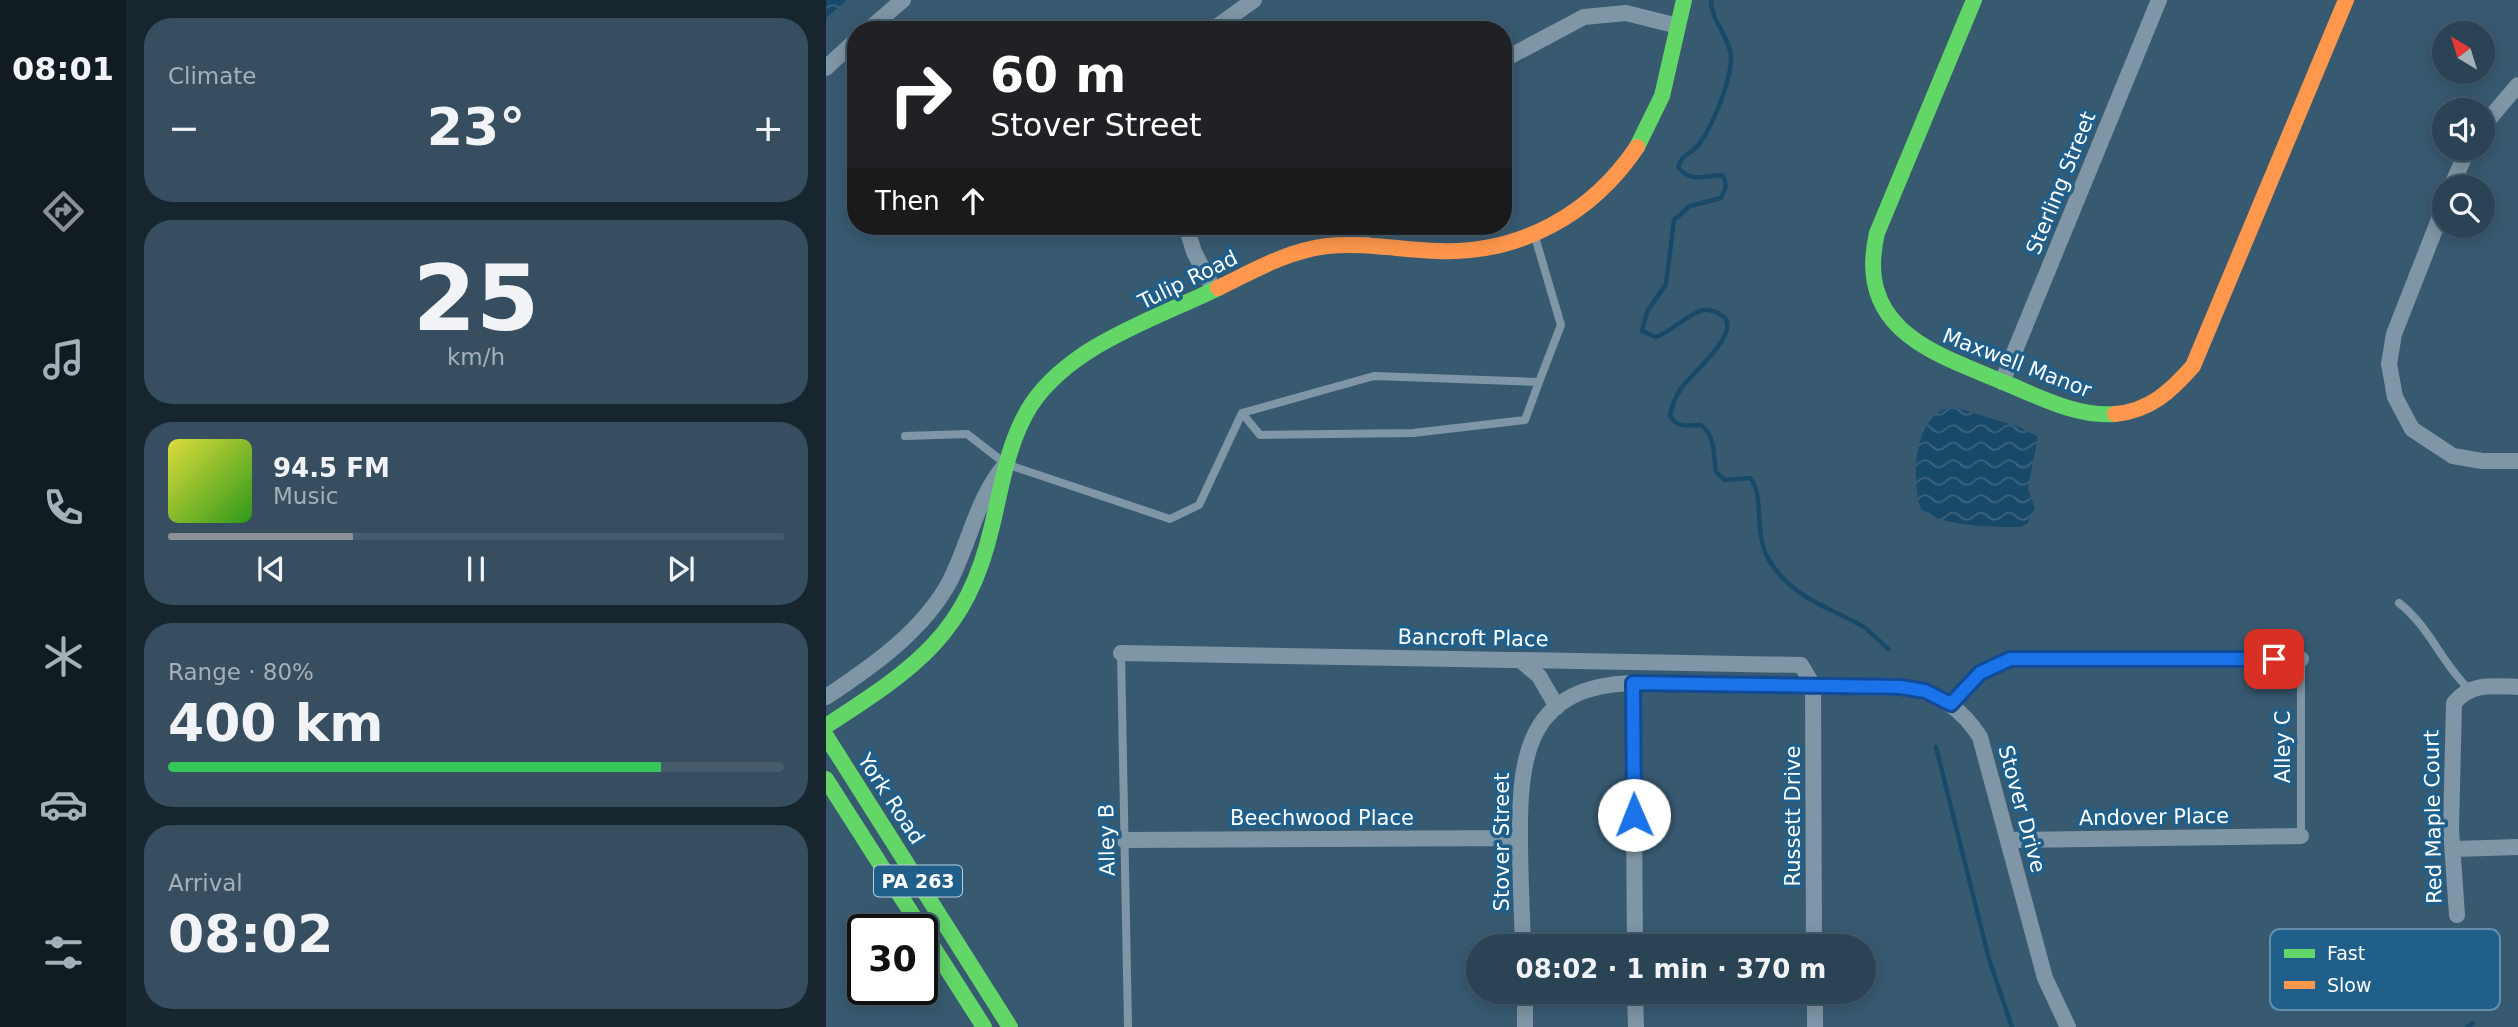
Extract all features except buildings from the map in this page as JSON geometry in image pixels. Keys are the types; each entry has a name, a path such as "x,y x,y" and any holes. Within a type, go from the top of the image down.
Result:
{"main road":[{"name":"Tulip Road","path":"826,726 911,670 956,620 985,560 1016,430 1027,408 1045,386 1066,367 1094,348 1214,290 1307,250 1362,245 1479,250 1534,233 1574,211 1626,164 1656,111 1684,0"},
{"name":"Maxwell Manor","path":"1974,0 1877,233 1871,263 1882,305 1904,335 1931,353 2070,410 2102,416 2143,410 2176,388 2193,366 2346,0"},
{"name":"York Road","path":"826,736 1010,1027"},
{"name":"York Road","path":"826,779 984,1027"}],"street":[{"path":"878,21 903,0"},
{"path":"1225,21 1254,0"},
{"name":"Sterling Street","path":"2002,382 2159,0"},
{"path":"1512,55 1584,17 1626,13 1678,26"},
{"path":"826,68 847,48"},
{"path":"2495,114 2515,95"},
{"path":"1189,235 1194,252 1214,290"},
{"path":"1362,245 1363,235"},
{"path":"2432,236 2393,334 2389,364 2395,397 2412,429 2454,456 2518,461"},
{"name":"Tulip Road","path":"826,697 895,646 926,616 951,579 987,487 1006,464"},
{"name":"Bancroft Place","path":"1121,653 1801,665 1813,685"},
{"path":"1951,704 1980,673 2010,659 2301,659"},
{"path":"1520,660 1539,677 1557,707"},
{"path":"1633,683 1635,934"},
{"name":"Stover Street","path":"1523,934 1520,787 1525,756 1538,728 1557,707 1586,688 1633,683 1813,685"},
{"name":"Stover Drive","path":"1813,685 1908,688 1933,694 1951,704 1971,723 1986,750 2045,978 2068,1027"},
{"name":"Russett Drive","path":"1813,685 1814,934"},
{"path":"2469,690 2488,685 2518,687"},
{"name":"Red Maple Court","path":"2457,915 2455,849 2451,829 2454,794 2452,719 2454,703 2469,690"},
{"name":"Andover Place","path":"2009,840 2301,836"},
{"name":"Beechwood Place","path":"1124,840 1520,838"},
{"path":"2455,849 2518,847"},
{"path":"1525,1004 1525,1027"},
{"path":"1635,1004 1636,1027"},
{"path":"1815,1004 1815,1027"}],"lane":[{"path":"1242,414 1260,435 1413,433 1525,420 1561,325 1534,233"},
{"path":"905,436 967,434 1006,464 1170,519 1199,505 1242,414 1374,376 1539,382"},
{"path":"2399,603 2412,613 2445,656 2456,677 2469,690"},
{"name":"Alley B","path":"1121,653 1128,1027"},
{"name":"Alley C","path":"2301,659 2301,836"}],"water":[{"path":"826,0 847,0 826,18"},
{"path":"1954,407 2020,427 2038,437 2028,488 2035,509 2027,524 2020,527 1968,525 1941,519 1921,509 1916,481 1918,448 1930,420 1940,411"}],"waterway":[{"path":"1711,0 1714,15 1729,46 1730,71 1710,127 1678,167 1692,177 1722,175 1725,189 1721,198 1690,206 1674,220 1666,284 1647,312 1642,331 1656,337 1703,310 1723,316 1727,323 1721,343 1680,390 1670,415 1679,424 1701,425 1706,430 1713,446 1716,472 1725,480 1750,478 1757,494 1764,550 1788,584 1811,600 1864,627 1888,649"},
{"path":"1936,747 1989,959 2012,1027"},
{"path":"2467,1027 2473,1023"}],"traffic: fast":[{"path":"1637,147 1662,96 1684,0"},
{"path":"1974,0 1877,233 1873,266 1878,294 1889,316 1907,334 1954,362 2074,410 2115,414"},
{"path":"826,726 911,666 952,622 968,595 981,564 1017,433 1031,405 1048,384 1069,365 1116,335 1218,288"},
{"path":"826,736 1010,1027"},
{"path":"826,779 984,1027"}],"traffic: slow":[{"path":"2115,414 2139,409 2159,398 2193,366 2346,0"},
{"path":"1218,288 1284,257 1327,246 1469,250 1525,237 1576,210 1619,171 1637,147"}],"route":[{"path":"1634,815 1633,683 1900,687 1925,691 1951,704 1980,673 1990,666 2010,659 2274,659"}]}
